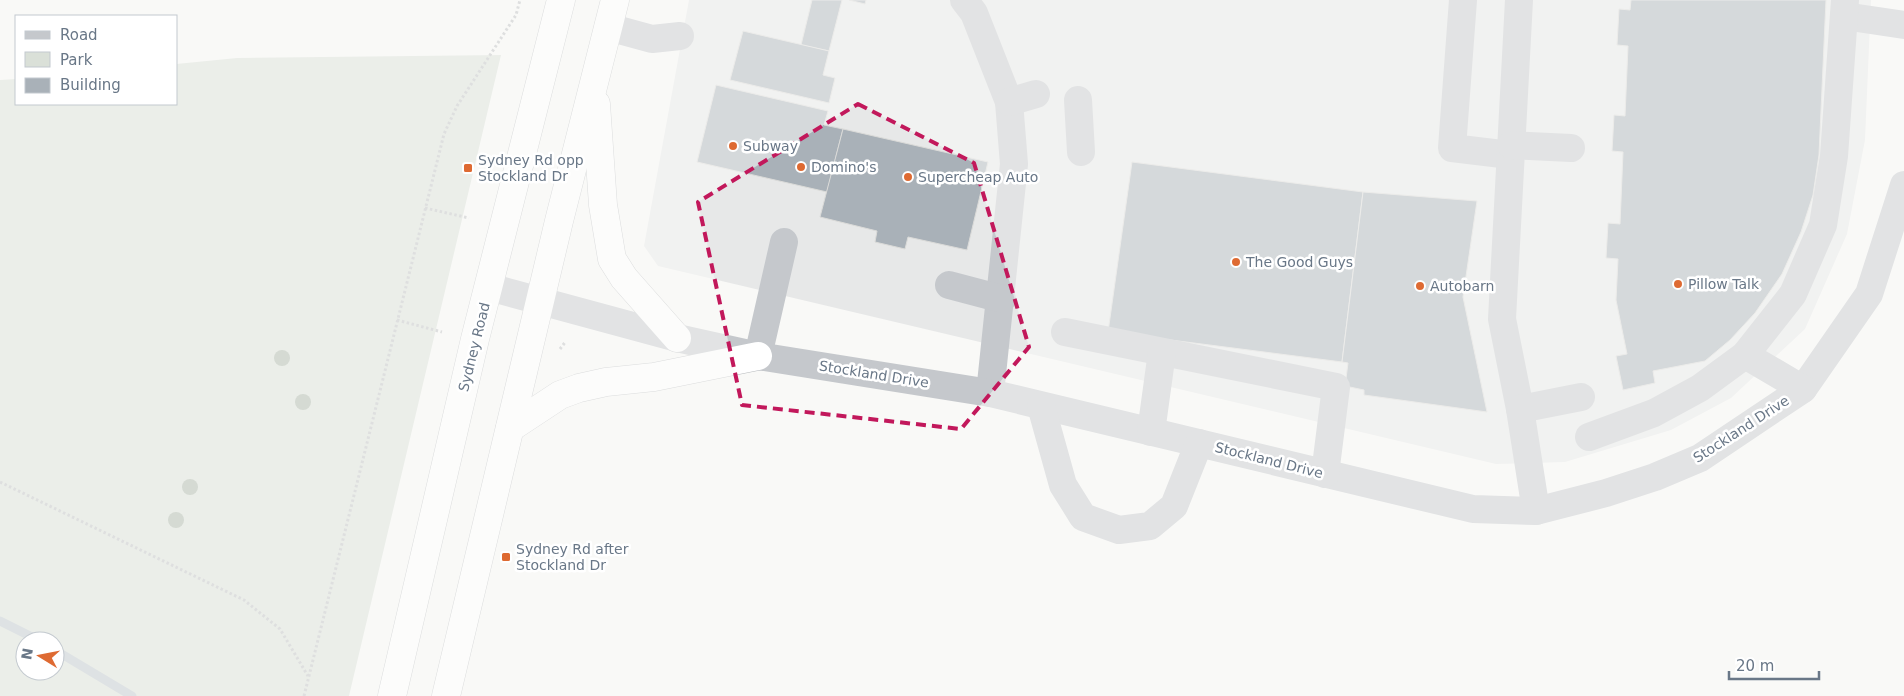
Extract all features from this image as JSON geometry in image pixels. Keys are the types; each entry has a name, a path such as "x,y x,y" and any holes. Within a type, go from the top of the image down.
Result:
{"highway":[{"name":"Sydney Road","path":"392,696 475,339 561,0"},
{"path":"446,696 540,301 615,0"},
{"path":"595,77 602,205 612,259 624,278 677,338"},
{"path":"510,428 560,395 579,388 654,377 758,356"}],"street":[{"path":"964,0 974,13 1009,102 1014,164 1002,299 990,393"},
{"path":"1463,0 1452,148 1511,150 1571,148"},
{"path":"1519,0 1502,318 1520,409 1536,511"},
{"path":"1589,437 1654,413 1700,388 1745,355 1793,294 1823,225 1834,156 1844,8 1904,25"},
{"path":"608,27 652,39 680,36"},
{"path":"1009,102 1036,94"},
{"path":"1078,100 1081,152"},
{"name":"Stockland Drive","path":"489,288 677,338 758,356 990,393 1473,509 1536,511 1614,491 1655,477 1700,458 1803,389 1868,294 1904,185"},
{"path":"758,356 784,242"},
{"path":"949,285 1002,299"},
{"path":"1065,332 1336,388 1325,474"},
{"path":"1151,432 1162,352"},
{"path":"1745,355 1803,389"},
{"path":"1520,409 1581,397"},
{"path":"1041,406 1063,485 1083,517 1119,530 1150,526 1174,506 1199,443"}],"path":[{"path":"304,696 439,150 451,118 516,15 520,0"},
{"path":"425,208 468,218"},
{"path":"397,320 442,332"},
{"path":"0,482 244,600 280,630 308,676"}],"highlighted area":[{"path":"858,104 974,163 1029,347 961,429 742,405 698,202"}],"shaded area":[{"path":"689,0 1871,0 1865,140 1847,234 1805,329 1731,398 1671,430 1565,462 1496,464 658,266 644,246"}],"green space":[{"path":"501,55 349,696 0,696 0,80 15,79 15,105 178,105 178,64 237,58"}],"building":[{"path":"812,0 842,0 829,51 801,45"},
{"path":"849,0 866,0 865,4"},
{"path":"1631,0 1826,0 1819,155 1813,195 1801,232 1782,274 1755,313 1730,340 1705,361 1653,371 1655,383 1623,390 1616,356 1627,354 1616,300 1618,259 1606,258 1608,223 1620,224 1623,152 1612,151 1614,115 1625,116 1628,46 1617,45 1619,9 1630,10"},
{"path":"743,31 829,51 823,75 835,78 829,103 730,80"},
{"path":"716,85 828,111 824,125 843,129 827,192 697,162"},
{"name":"Supercheap Auto","path":"843,129 988,162 967,250 908,237 905,249 875,242 877,231 820,217"},
{"name":"The Good Guys","path":"1132,162 1363,192 1342,362 1108,332"},
{"path":"1363,192 1477,201 1463,297 1487,412 1364,395 1364,390 1345,386 1348,363 1342,362"}],"waterway":[{"path":"0,621 20,631"},
{"path":"65,656 132,696"}],"place":[{"name":"Subway","path":"733,146"},
{"name":"Domino's","path":"801,167"},
{"name":"Sydney Rd opp Stockland Dr","path":"468,168"},
{"name":"Supercheap Auto","path":"908,177"},
{"name":"The Good Guys","path":"1236,262"},
{"name":"Pillow Talk","path":"1678,284"},
{"name":"Autobarn","path":"1420,286"},
{"name":"Sydney Rd after Stockland Dr","path":"506,557"}]}
